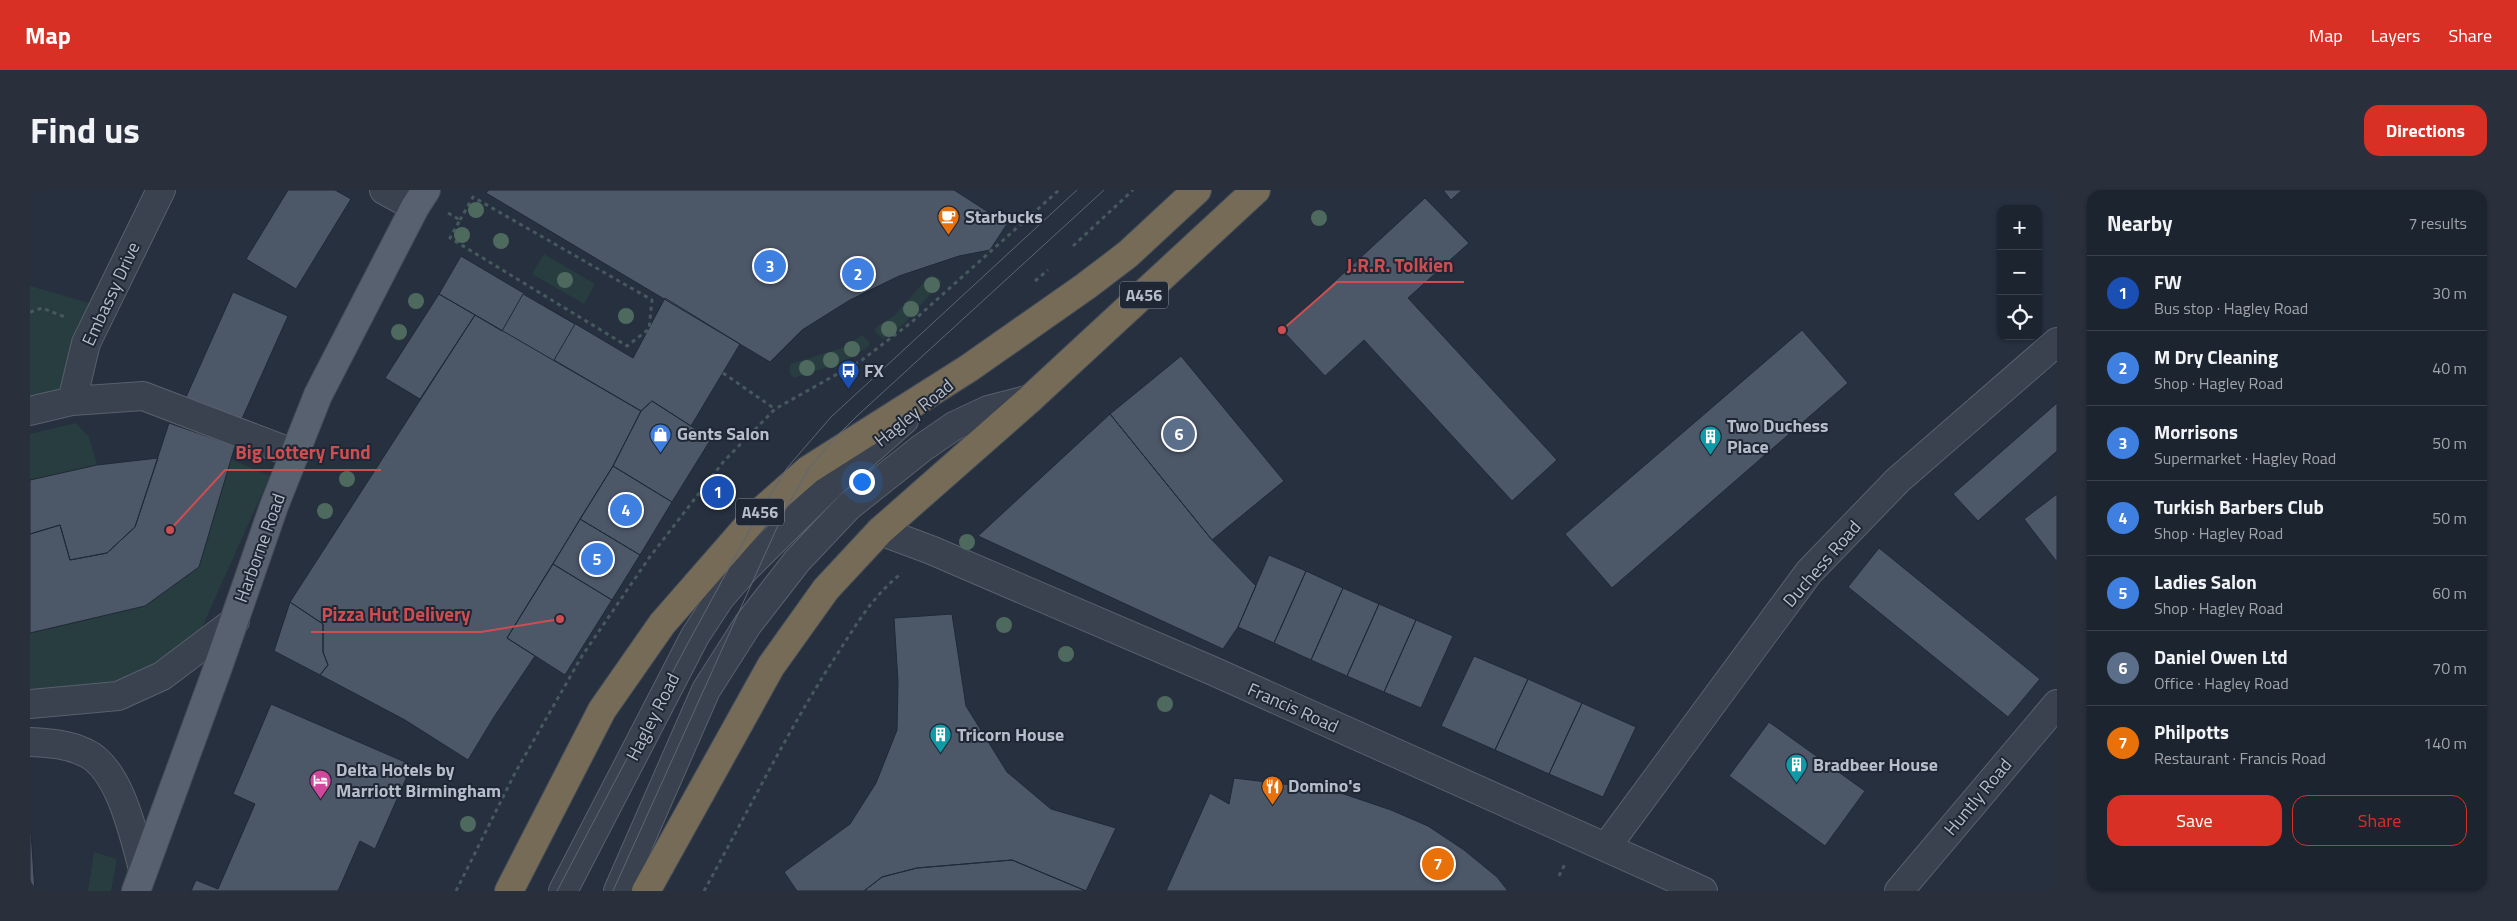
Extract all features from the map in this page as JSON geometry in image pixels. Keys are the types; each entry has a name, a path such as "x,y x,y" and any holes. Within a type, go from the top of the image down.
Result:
{"highway":[{"name":"Hagley Road","path":"969,368 1128,254 1196,190"},
{"name":"Hagley Road","path":"646,891 771,666 826,589 880,530 1030,399 1256,190"},
{"name":"A456","path":"509,891 602,710 662,624 759,513 808,470 969,368"}],"main road":[{"name":"Harborne Road","path":"140,880 235,620 274,506 318,395 420,198"}],"street":[{"name":"Embassy Drive","path":"72,401 86,343 160,190"},
{"path":"384,190 420,198"},
{"name":"Duchess Road","path":"1606,846 1810,572 1898,480 2057,342"},
{"name":"Hagley Road","path":"563,891 695,636 720,598 767,547 872,446 969,368"},
{"path":"30,412 72,401 142,396 295,454"},
{"name":"Hagley Road","path":"618,891 706,690 748,624 796,560 849,506 922,448 954,426 988,410 1030,399"},
{"name":"Francis Road","path":"880,530 931,550 1213,672 1410,761 1606,846 1703,891"},
{"path":"30,704 118,696 162,676 235,620"},
{"name":"Huntly Road","path":"1899,891 2057,704"},
{"path":"30,742 58,743 88,753 109,774 128,818 140,880"}],"path":[{"path":"456,891 514,773 582,656 649,558 724,461 775,409 862,360 912,321 1059,190"},
{"path":"1073,246 1133,190"},
{"path":"473,197 652,300 649,329 627,346 450,238 460,220 473,197"},
{"path":"447,212 460,220"},
{"path":"1031,285 1048,270"},
{"path":"30,312 42,308 93,328"},
{"path":"723,373 775,409"},
{"path":"704,891 802,709 864,611 884,587 931,550"}],"green space":[{"path":"544,254 595,284 584,304 532,274"},
{"path":"933,275 942,281 904,324 883,339 875,332 875,328 895,315 928,277"},
{"path":"30,286 103,307 72,401 30,411"},
{"path":"862,335 869,342 869,346 846,361 794,378 790,374 790,364 842,348"},
{"path":"76,423 89,437 97,465 30,480 30,434"},
{"path":"231,459 270,476 199,634 157,667 120,682 30,691 30,633 145,606 199,567"},
{"path":"94,852 117,859 111,891 88,891"}],"building":[{"path":"288,190 335,190 351,199 296,289 246,259"},
{"path":"489,190 954,190 1007,224 990,250 959,256 899,276 850,300 802,330 770,362 486,193"},
{"path":"1443,190 1462,190 1451,200"},
{"path":"1425,198 1469,243 1408,298 1557,460 1512,501 1364,340 1325,376 1282,330"},
{"path":"461,256 633,358 665,298 740,344 691,426 652,401 641,411 439,294"},
{"path":"233,292 288,316 241,421 186,397"},
{"path":"439,294 475,315 420,399 385,378"},
{"path":"523,294 575,324 554,360 641,411 613,466 507,638 535,656 468,760 405,720 320,675 328,665 323,652 323,624 290,602 475,315 502,331"},
{"name":"Two Duchess Place","path":"1802,330 1848,383 1612,588 1565,534"},
{"path":"1181,356 1284,481 1212,540 1110,414"},
{"name":"Gents Salon","path":"652,401 711,439 672,502 613,466 641,411"},
{"path":"2057,403 2057,451 1978,521 1953,494"},
{"path":"1110,414 1212,540 1256,586 1238,627 1223,649 978,536"},
{"path":"169,423 235,446 199,567 145,606 30,633 30,534 60,525 70,560 107,553 135,527"},
{"path":"158,458 135,527 107,553 70,560 60,525 30,534 30,480 97,465"},
{"path":"613,466 672,502 640,555 580,519"},
{"path":"2057,494 2057,562 2024,519"},
{"path":"580,519 640,555 612,600 553,564"},
{"path":"1879,548 2040,679 2008,717 1848,587"},
{"path":"1269,555 1306,571 1274,643 1238,627"},
{"path":"553,564 612,600 565,675 507,638"},
{"path":"1306,571 1343,588 1311,660 1274,643"},
{"path":"1343,588 1379,604 1347,676 1311,660"},
{"path":"290,602 323,624 323,652 328,665 320,675 274,651"},
{"path":"1379,604 1416,620 1384,692 1347,676"},
{"name":"Tricorn House","path":"952,614 966,706 1007,772 1051,809 1116,828 1086,891 1012,860 917,868 882,877 864,891 797,891 784,872 850,824 876,783 897,730 898,682 894,618"},
{"path":"1416,620 1453,636 1421,708 1384,692"},
{"path":"1474,656 1528,679 1495,750 1441,726"},
{"path":"1528,679 1582,703 1549,774 1495,750"},
{"path":"1582,703 1636,727 1603,797 1549,774"},
{"name":"Delta Hotels by Marriott Birmingham","path":"271,704 412,765 375,849 360,841 338,891 191,891 196,880 218,889 255,804 233,794"},
{"name":"Bradbeer House","path":"1769,722 1865,791 1825,846 1729,776"},
{"path":"1234,778 1300,786 1344,794 1391,810 1428,826 1464,850 1497,877 1508,891 1166,891 1210,793 1229,804"},
{"path":"31,832 35,891 30,891"},
{"path":"1012,860 1086,891 864,891 882,877 917,868"}],"tram line":[{"path":"557,891 688,643 759,513 787,468 831,417 1077,190"},
{"path":"613,891 784,512 808,470 831,442 857,416 1104,190"}],"place":[{"name":"Starbucks","path":"949,236"},
{"name":"Morrisons","path":"770,266"},
{"name":"M Dry Cleaning","path":"858,274"},
{"name":"J.R.R. Tolkien","path":"1282,330"},
{"name":"FX","path":"848,390"},
{"name":"Daniel Owen Ltd","path":"1179,434"},
{"name":"Gents Salon","path":"661,453"},
{"name":"Two Duchess Place","path":"1711,455"},
{"name":"FW","path":"718,492"},
{"name":"Turkish Barbers Club","path":"626,510"},
{"name":"Big Lottery Fund","path":"170,530"},
{"name":"Ladies Salon","path":"597,559"},
{"name":"Pizza Hut Delivery","path":"560,619"},
{"name":"Tricorn House","path":"941,754"},
{"name":"Bradbeer House","path":"1797,784"},
{"name":"Delta Hotels by Marriott Birmingham","path":"320,799"},
{"name":"Domino's","path":"1272,805"},
{"name":"Philpotts","path":"1438,864"}]}
